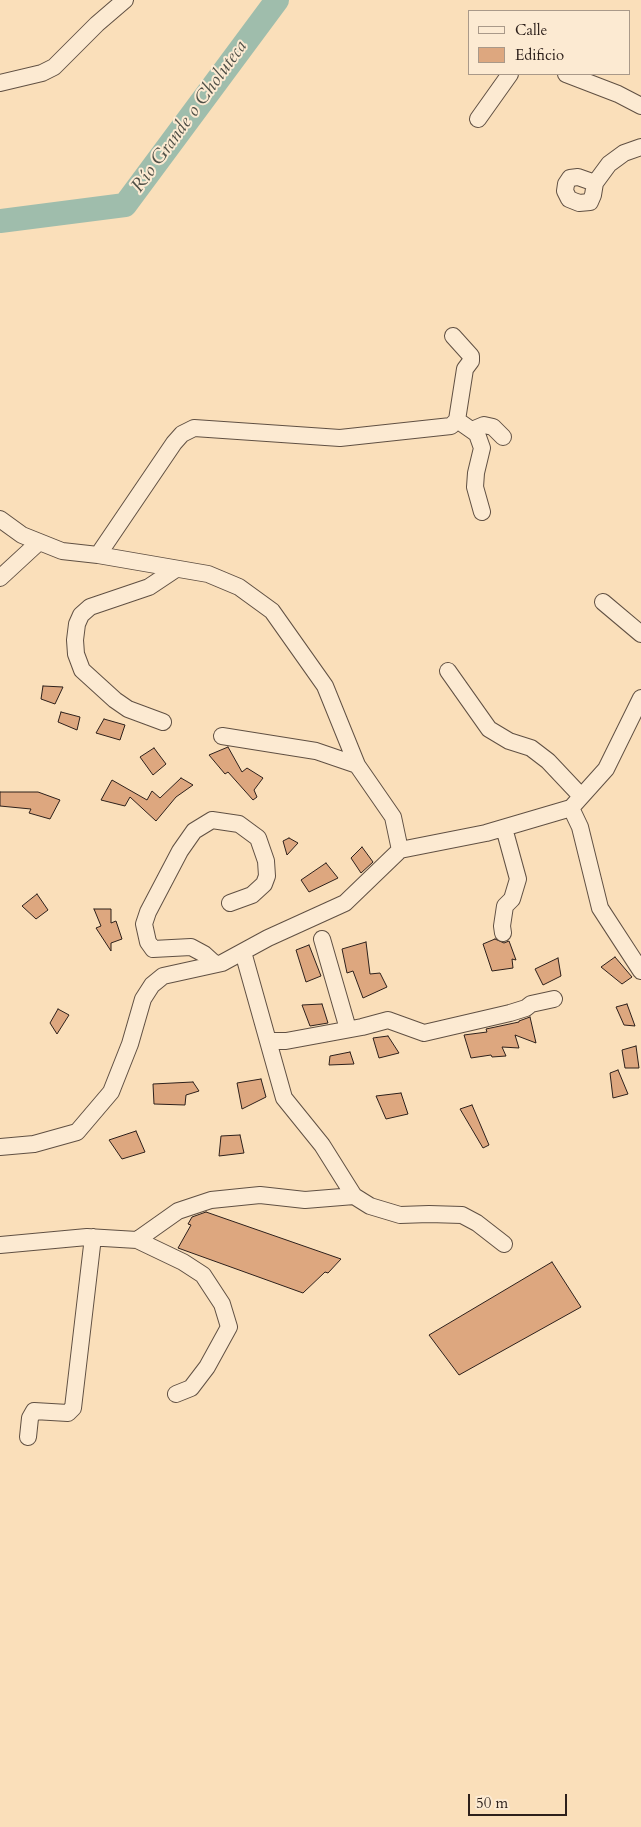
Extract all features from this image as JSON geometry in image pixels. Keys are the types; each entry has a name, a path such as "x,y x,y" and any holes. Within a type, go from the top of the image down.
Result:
{"street":[{"path":"0,82 42,73 54,67 97,24 125,0"},
{"path":"478,119 509,75"},
{"path":"569,75 618,94 641,106"},
{"path":"595,183 610,164 624,153 641,147"},
{"path":"98,555 174,443 182,434 194,428 340,438 451,426 457,420 465,369 471,361 471,356 452,336"},
{"path":"457,420 477,434 482,448 476,473 476,487 482,512"},
{"path":"472,430 484,425 493,427 503,437"},
{"path":"0,519 22,535 62,552 98,555 208,574 239,587 272,611 325,686 357,765 393,817 400,850"},
{"path":"0,578 39,542"},
{"path":"162,722 128,709 115,700 82,670 76,654 75,640 77,624 81,615 90,607 149,587 176,569"},
{"path":"603,602 641,634"},
{"path":"448,671 489,729 509,740 531,748 548,761 576,802 580,827 600,908 641,971"},
{"path":"0,1147 34,1144 77,1132 111,1092 130,1044 143,999 152,985 163,976 222,963 268,938 345,903 400,850 504,828 576,802 606,769 641,698"},
{"path":"222,736 316,751 357,765"},
{"path":"215,964 204,954 190,947 154,949 148,942 144,924 148,912 180,852 194,831 212,820 239,824 258,838 266,861 267,876 264,884 244,899 230,903"},
{"path":"503,932 505,906 512,899 518,879 504,828"},
{"path":"619,937 641,958"},
{"path":"322,938 348,1029"},
{"path":"243,952 284,1098 322,1146 354,1196 370,1206 400,1214 462,1215 478,1223 504,1244"},
{"path":"269,1041 286,1041 388,1020 424,1033 526,1008 531,1004 554,999"},
{"path":"137,1240 178,1211 211,1200 260,1195 305,1200 354,1196"},
{"path":"28,1437 30,1418 34,1411 68,1413 73,1408 93,1237"},
{"path":"0,1245 93,1237 137,1240 204,1275 222,1304 229,1327 206,1367 191,1388 176,1394"}],"building":[{"path":"43,686 63,687 55,704 41,699"},
{"path":"61,712 80,717 77,730 58,722"},
{"path":"104,719 125,725 120,740 96,733"},
{"path":"228,747 242,772 247,768 263,778 254,790 257,797 253,800 228,772 225,774 209,755"},
{"path":"154,748 166,764 153,775 140,757"},
{"path":"181,778 193,785 176,797 156,821 130,797 125,806 101,800 112,780 147,800 152,791 160,798"},
{"path":"0,792 38,792 60,800 50,819 29,813 31,809 0,806"},
{"path":"289,838 298,843 287,855 283,841"},
{"path":"362,847 373,862 361,873 351,858"},
{"path":"326,863 338,878 309,892 301,880"},
{"path":"37,894 48,910 36,919 22,906"},
{"path":"94,909 111,909 111,923 116,921 122,939 111,943 111,951 96,928 101,926"},
{"path":"495,939 504,943 509,941 516,960 512,959 513,968 492,971 483,944"},
{"path":"366,942 370,974 380,973 387,987 363,998 353,971 347,973 342,949"},
{"path":"309,945 321,976 306,982 296,950"},
{"path":"615,957 632,977 622,984 601,967"},
{"path":"558,958 561,976 543,985 535,969"},
{"path":"322,1004 328,1023 310,1026 302,1005"},
{"path":"627,1004 635,1026 624,1025 616,1007"},
{"path":"58,1009 69,1015 57,1034 50,1023"},
{"path":"530,1017 536,1043 515,1035 519,1048 502,1047 506,1056 492,1057 491,1055 471,1058 464,1035 487,1032 486,1029 519,1022"},
{"path":"388,1036 399,1053 379,1058 373,1038"},
{"path":"636,1046 639,1068 625,1068 622,1050"},
{"path":"350,1052 354,1064 329,1065 330,1056"},
{"path":"618,1070 628,1094 613,1098 610,1073"},
{"path":"261,1079 266,1097 242,1109 237,1083"},
{"path":"193,1082 199,1091 186,1095 185,1105 154,1104 153,1084"},
{"path":"401,1093 408,1114 386,1119 376,1096"},
{"path":"472,1105 489,1145 483,1148 460,1109"},
{"path":"136,1131 145,1152 122,1159 109,1140"},
{"path":"240,1135 244,1153 219,1156 221,1136"},
{"path":"206,1212 341,1259 328,1273 325,1272 303,1293 178,1248 191,1225 188,1224 192,1217"},
{"path":"552,1262 581,1307 459,1375 429,1335"}],"waterway":[{"name":"Río Grande o Choluteca","path":"0,221 125,205 277,0"}]}
